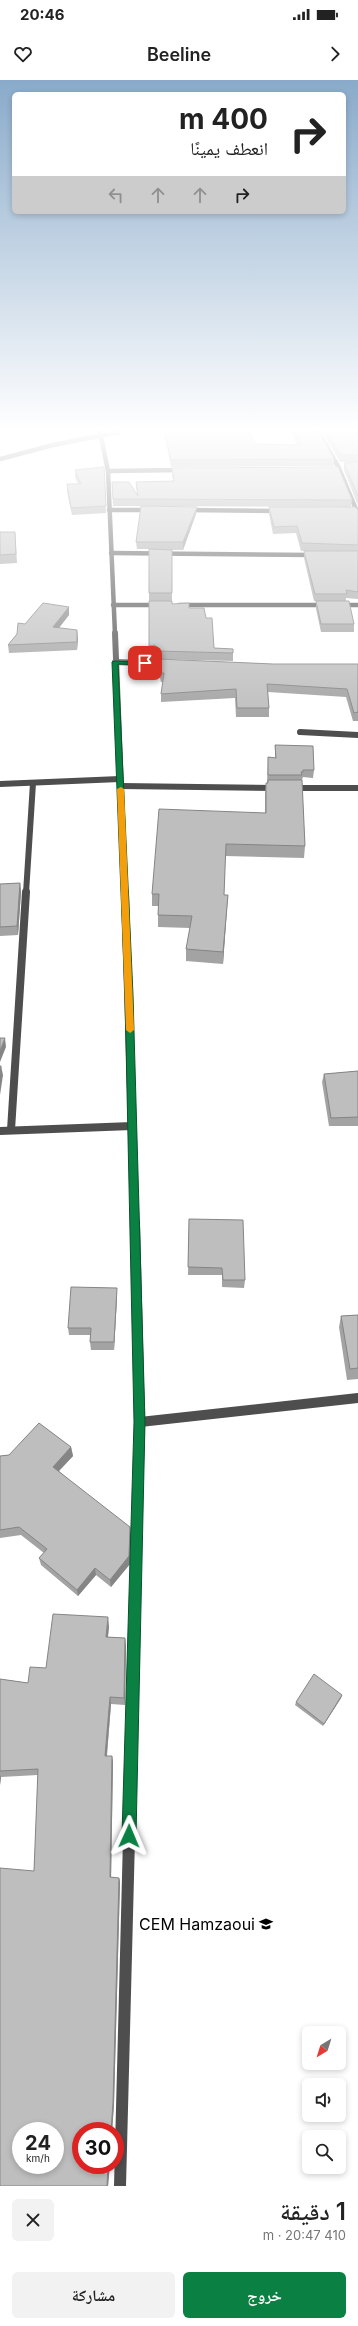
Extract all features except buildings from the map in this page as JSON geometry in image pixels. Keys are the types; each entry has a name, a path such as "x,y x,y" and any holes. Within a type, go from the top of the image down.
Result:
{"street":[{"path":"110,530 132,1126 140,1422 120,2186"},
{"path":"111,553 318,555"},
{"path":"113,605 168,605"},
{"path":"176,605 358,605"},
{"path":"115,662 178,664"},
{"path":"300,732 358,735"},
{"path":"11,1130 33,783"},
{"path":"0,784 120,783 279,788"},
{"path":"287,788 358,788"},
{"path":"0,1131 132,1126"},
{"path":"140,1422 358,1398"}],"slow traffic":[{"path":"121,789 130,1030"}],"place":[{"name":"CEM Hamzaoui","path":"266,1924"}],"route":[{"path":"129,1836 140,1422 129,995 115,662 145,663"}]}
